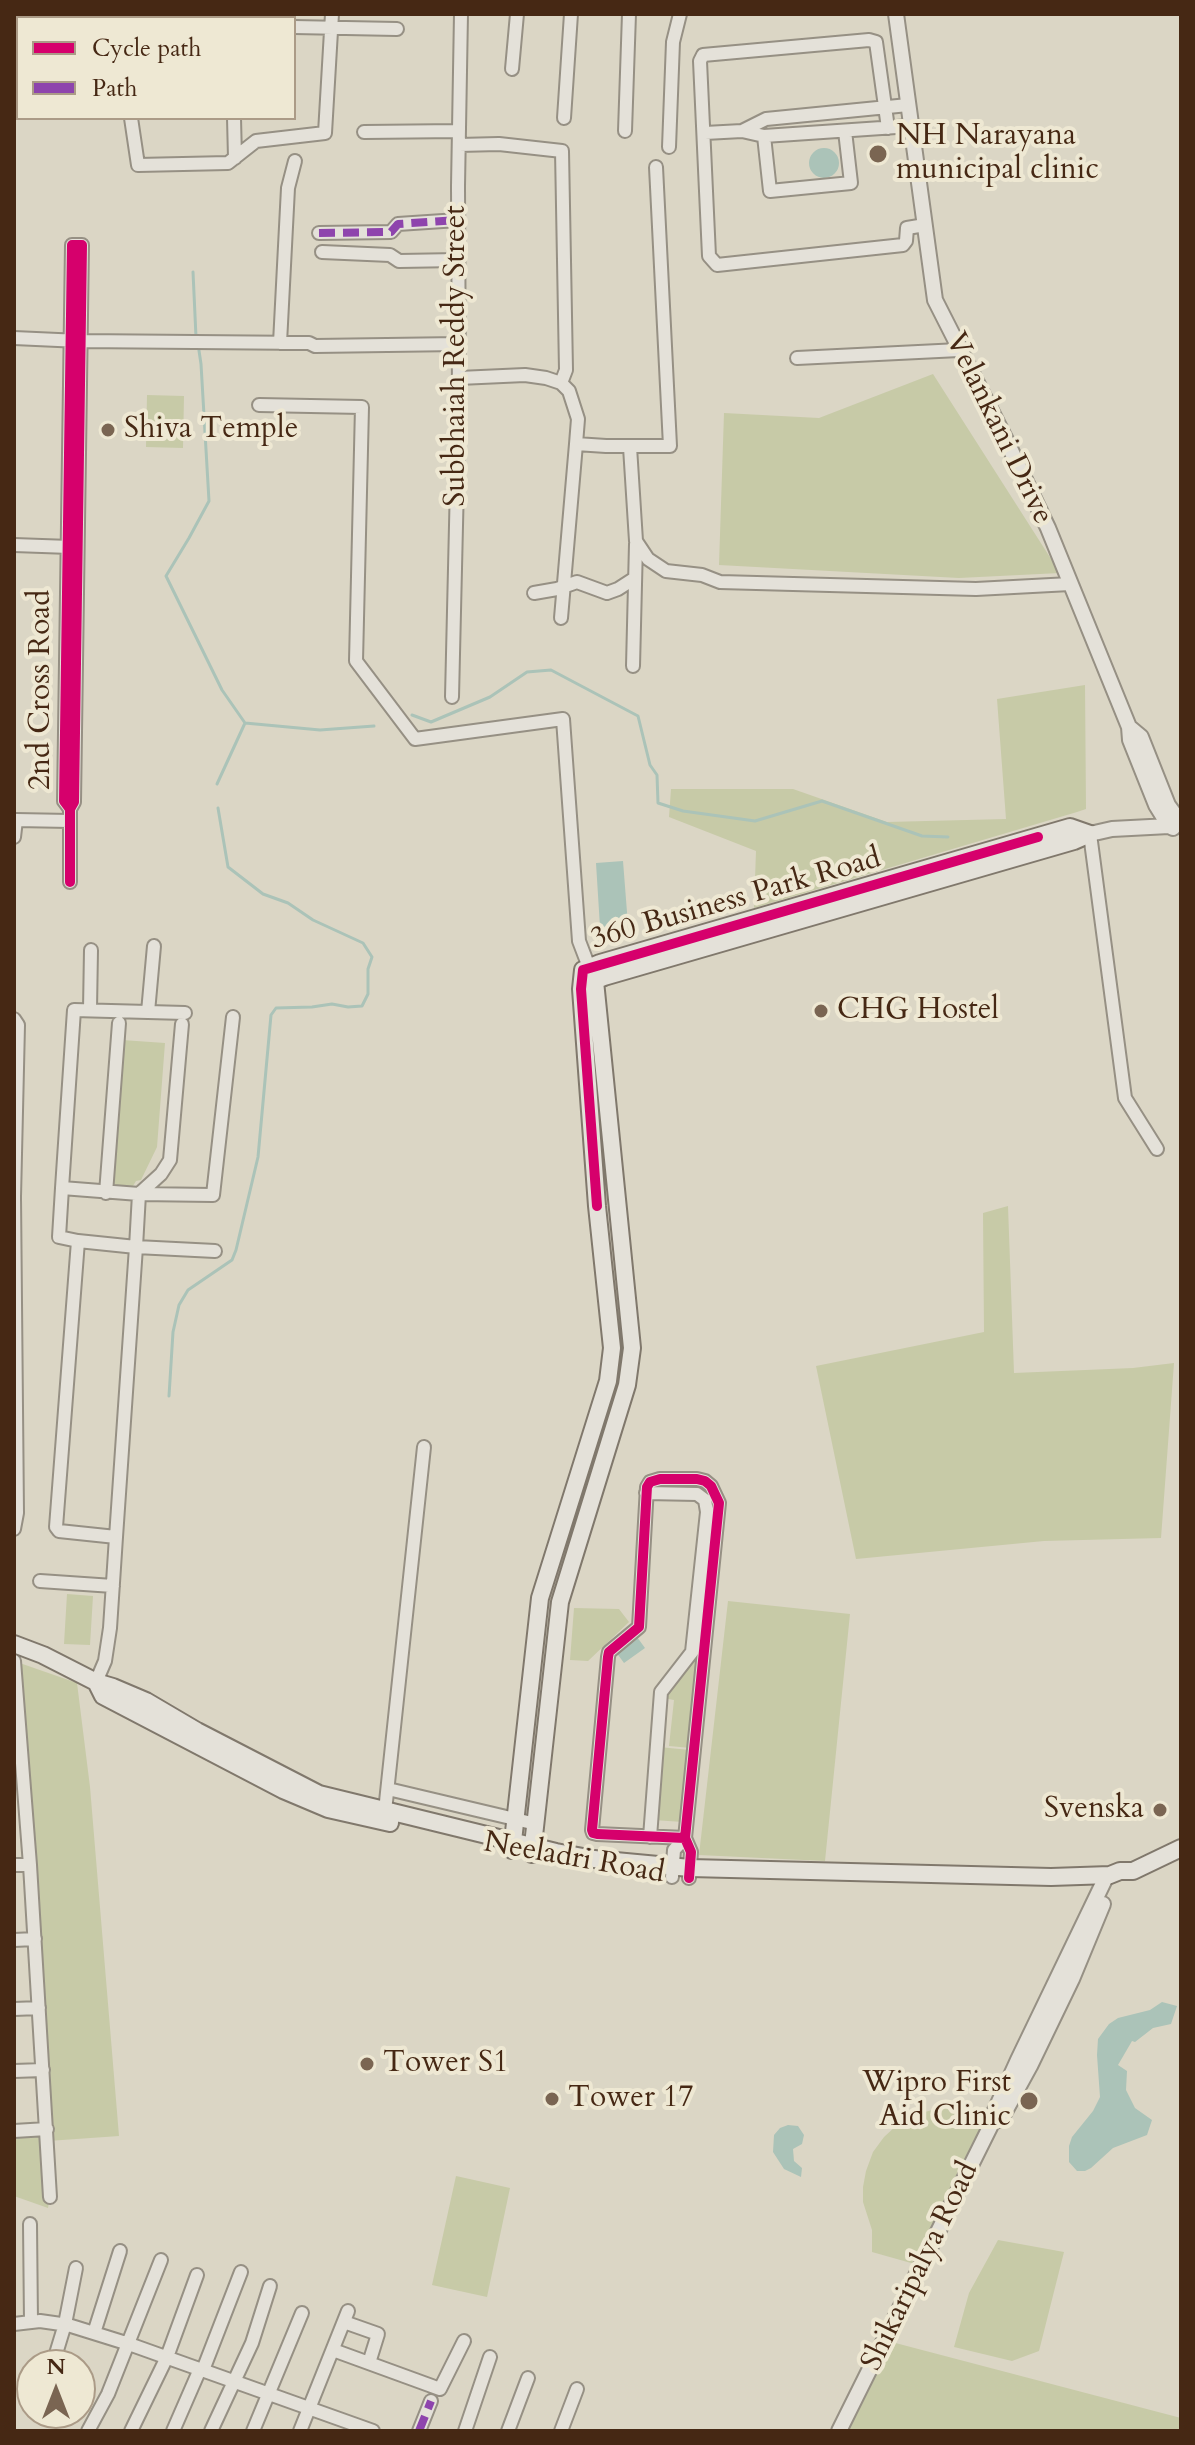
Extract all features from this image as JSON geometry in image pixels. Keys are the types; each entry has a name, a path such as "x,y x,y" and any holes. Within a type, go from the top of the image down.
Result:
{"main road":[{"name":"360 Business Park Road","path":"512,1846 540,1598 608,1381 612,1348 597,1206 582,973 619,972 1090,834"},
{"name":"360 Business Park Road","path":"533,1850 560,1602 627,1385 632,1348 592,974"},
{"name":"Neeladri Road","path":"14,1644 96,1682 103,1696 319,1794 512,1846"},
{"name":"Neeladri Road","path":"185,1732 283,1790 328,1809 533,1850 681,1872 1109,1878 1120,1871 1133,1871 1181,1848"}],"street":[{"name":"Subbhaiah Reddy Street","path":"452,697 459,378 461,14"},
{"path":"512,69 517,14"},
{"path":"564,118 571,14"},
{"path":"625,131 629,14"},
{"path":"669,147 673,42 680,14"},
{"name":"Velankani Drive","path":"896,14 935,300 1023,476 1129,727 1130,740 1158,810 1177,827"},
{"path":"131,120 138,165 228,163 256,141 325,133 331,20"},
{"path":"296,27 331,20 397,29"},
{"path":"888,128 876,42 869,40 709,52 703,55 700,61 709,256 717,265 903,245 907,228 925,225"},
{"path":"742,131 766,119 908,105"},
{"path":"820,113 821,132"},
{"path":"234,120 235,158"},
{"path":"705,133 742,131 764,136 911,126"},
{"path":"764,136 770,191 851,183 845,131"},
{"path":"364,132 459,138 562,151 566,370 561,383"},
{"path":"280,343 288,188 295,161"},
{"path":"576,444 670,446 656,167"},
{"path":"319,233 391,232 398,224 458,220"},
{"path":"72,245 82,245 74,341 72,245"},
{"path":"322,252 390,255 399,261 458,260"},
{"path":"14,338 280,343 309,343 315,339 458,340"},
{"name":"2nd Cross Road","path":"70,882 70,815 74,802 74,341"},
{"path":"797,358 959,350"},
{"path":"459,378 525,375 561,383 569,391 575,405 578,419 561,618"},
{"path":"259,405 362,407 356,661 415,739 563,719 579,941 592,974"},
{"path":"630,447 636,541 633,666"},
{"path":"636,541 643,554 660,568 673,573 702,575 720,582 976,589 1070,584"},
{"path":"14,545 72,547"},
{"path":"534,593 577,582 607,593 635,578"},
{"path":"1129,727 1141,737 1177,827 1112,829 1090,834 1125,1098 1157,1149"},
{"path":"1138,827 1155,819 1158,810"},
{"path":"14,837 16,820 70,815"},
{"path":"148,1012 154,946"},
{"path":"90,1009 91,950"},
{"path":"96,1682 105,1661 113,1586 136,1247 139,1194 161,1174 170,1160 184,1019 148,1012 77,1009 74,1011 59,1237 136,1247 215,1251"},
{"path":"62,1188 106,1193 213,1195 233,1017"},
{"path":"14,1019 18,1025 14,1197 17,1513 14,1529"},
{"path":"106,1193 119,1023"},
{"path":"78,1241 56,1527 59,1531 116,1537"},
{"path":"385,1811 424,1447"},
{"path":"681,1872 674,1850 685,1838 719,1503 714,1491 697,1479 660,1479 650,1482 646,1493 640,1621 635,1631 609,1652 608,1657 592,1830 597,1834 685,1838"},
{"path":"646,1493 697,1494 705,1500 707,1512 692,1652 661,1692 650,1837"},
{"path":"40,1581 113,1586"},
{"path":"14,1661 50,2197"},
{"path":"388,1789 536,1824"},
{"path":"14,1865 30,1865"},
{"name":"Shikaripalya Road","path":"839,2431 1109,1878"},
{"path":"14,1940 35,1939"},
{"path":"14,2009 39,2008"},
{"path":"14,2071 43,2070"},
{"path":"14,2131 47,2129"},
{"path":"30,2224 31,2322"},
{"path":"94,2333 120,2251"},
{"path":"88,2431 108,2394 161,2260"},
{"path":"57,2349 76,2268"},
{"path":"173,2431 241,2272"},
{"path":"131,2431 167,2357 197,2275"},
{"path":"211,2431 252,2343 270,2286"},
{"path":"253,2431 302,2313"},
{"path":"300,2431 346,2317 378,2334 369,2363"},
{"path":"14,2324 65,2324 373,2431"},
{"path":"333,2350 440,2389 464,2341"},
{"path":"465,2431 490,2357"},
{"path":"508,2431 528,2378"},
{"path":"561,2431 577,2389"},
{"path":"419,2431 431,2401"}],"green space":[{"path":"933,374 1060,573 959,578 719,565 724,413 819,418"},
{"path":"147,395 184,396 183,448 146,447"},
{"path":"1085,685 1086,809 1077,812 754,908 756,851 669,817 671,789 793,789 887,822 1006,819 997,699"},
{"path":"122,1040 165,1043 157,1147 141,1180 133,1186 111,1185"},
{"path":"1008,1206 1014,1373 1133,1368 1174,1363 1161,1538 1044,1541 856,1559 816,1366 984,1332 983,1213"},
{"path":"67,1594 93,1596 90,1645 64,1644"},
{"path":"728,1601 850,1614 825,1861 699,1855"},
{"path":"574,1608 619,1609 629,1622 588,1661 570,1660"},
{"path":"699,1653 691,1748 669,1746 674,1700 663,1698"},
{"path":"14,1661 77,1683 90,1787 119,2136 48,2141 48,2208 14,2196 14,2131 46,2129"},
{"path":"659,1747 690,1750 683,1822 653,1820"},
{"path":"939,2108 965,2110 991,2125 920,2268 872,2252 872,2230 863,2202 863,2187 873,2152 884,2137 911,2116"},
{"path":"456,2176 510,2188 487,2297 432,2285"},
{"path":"998,2240 1064,2252 1039,2351 1012,2361 954,2347 969,2293"},
{"path":"884,2340 1181,2418 1181,2431 848,2431"}],"shaded area":[{"path":"824,148 830,149 838,157 838,169 830,177 824,178 818,177 810,169 809,163 810,157 818,149"},
{"path":"623,861 628,925 600,927 596,863"},
{"path":"637,1637 645,1648 624,1663 616,1652"},
{"path":"1162,2002 1177,2006 1171,2024 1153,2028 1135,2042 1132,2041 1118,2065 1127,2071 1126,2090 1135,2108 1152,2120 1147,2135 1113,2148 1091,2168 1077,2171 1069,2162 1069,2146 1100,2097 1098,2039 1118,2018 1150,2010"},
{"path":"788,2125 798,2126 804,2135 802,2144 793,2149 794,2161 802,2168 801,2177 784,2169 773,2152 774,2135"}],"waterway":[{"path":"193,272 196,337"},
{"path":"198,344 209,501 166,576 222,690 245,723 320,730 374,726"},
{"path":"412,715 431,722 490,697 527,672 551,670 638,716 650,765 657,775 658,803 683,811 755,821 822,801 922,836 948,837"},
{"path":"217,784 245,723"},
{"path":"169,1396 173,1332 179,1305 188,1290 232,1260 236,1250 258,1157 271,1015 276,1008 332,1004 362,1006 368,994 368,969 372,957 363,943 313,920 288,903 263,894 228,867 218,808"}],"marked path":[{"path":"319,233 391,232 398,224 458,220"},
{"path":"419,2431 431,2401"}],"cycle path":[{"path":"70,809 64,801 72,245 82,245 74,802 70,809 70,882"},
{"path":"597,1206 581,989 583,970 1038,837"},
{"path":"685,1838 597,1834 592,1830 608,1657 609,1652 639,1627 647,1487 650,1482 660,1479 705,1481 719,1503 685,1838 691,1852 689,1878"}],"place":[{"name":"NH Narayana municipal clinic","path":"878,154"},
{"name":"Shiva Temple","path":"108,430"},
{"name":"CHG Hostel","path":"821,1011"},
{"name":"Svenska","path":"1160,1810"},
{"name":"Tower S1","path":"367,2064"},
{"name":"Tower 17","path":"552,2099"},
{"name":"Wipro First Aid Clinic","path":"1029,2101"}]}
